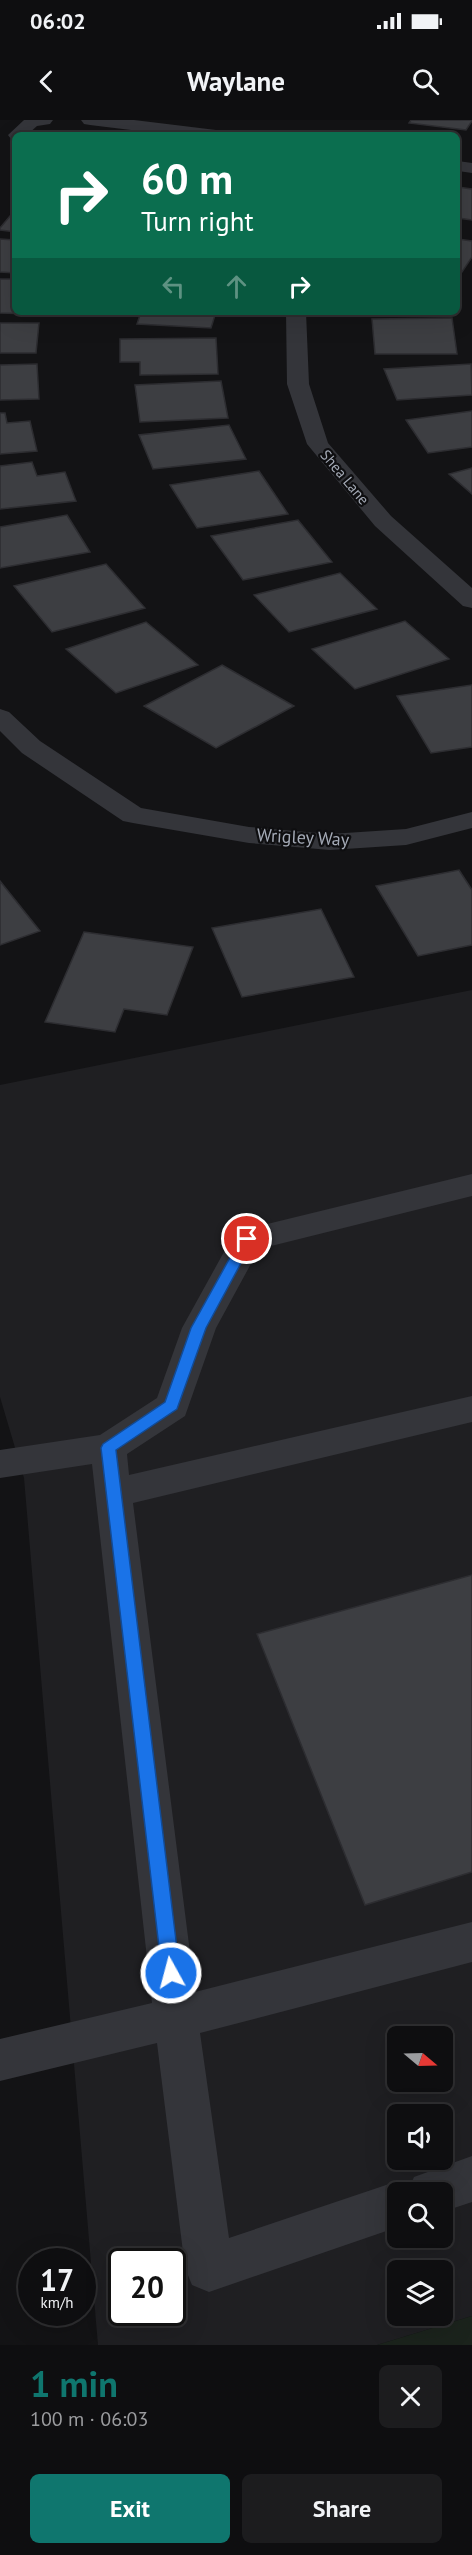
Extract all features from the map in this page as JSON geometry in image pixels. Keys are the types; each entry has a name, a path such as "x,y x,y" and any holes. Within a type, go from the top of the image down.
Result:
{"street":[{"path":"90,120 191,132"},
{"path":"22,132 38,121"},
{"name":"Shea Lane","path":"296,315 298,384 318,444 383,521 472,601"},
{"name":"Wrigley Way","path":"0,717 31,747 133,815 249,835 330,842 406,837 472,820"},
{"path":"0,1464 108,1448 172,1406 199,1328 247,1239 472,1185"},
{"path":"114,1493 472,1409"},
{"path":"108,1448 176,2018 209,2268 387,2208"},
{"path":"0,2060 176,2018 472,1942"},
{"path":"453,2185 472,2179"}],"shaded area":[{"path":"472,990 472,2316 453,2322 453,2260 387,2260 387,2326 439,2326 377,2345 98,2345 96,2248 90,2248 24,1478 0,1397 0,1085"},
{"path":"472,2316 472,2345 377,2345 439,2326 453,2326 453,2322"}],"building":[{"path":"411,120 472,121 466,130 409,123"},
{"path":"460,187 472,189 472,220 460,218"},
{"path":"12,214 12,232 0,230"},
{"path":"0,239 12,240 12,273 0,272"},
{"path":"460,239 472,241 472,257 460,272"},
{"path":"0,279 12,279 12,313 0,313"},
{"path":"140,315 215,315 211,328 137,324"},
{"path":"452,318 457,354 375,354 372,319"},
{"path":"0,323 39,323 36,353 0,353"},
{"path":"216,338 218,374 140,375 140,362 120,362 120,339"},
{"path":"37,364 39,399 0,400 0,365"},
{"path":"471,364 472,395 397,400 384,369"},
{"path":"221,381 228,418 140,422 135,385"},
{"path":"472,411 472,447 428,453 406,420"},
{"path":"0,413 5,413 7,423 30,421 37,451 0,454"},
{"path":"229,425 246,459 153,469 139,435"},
{"path":"32,462 37,476 65,472 76,501 0,509 0,466"},
{"path":"472,468 472,494 449,474"},
{"path":"259,471 288,514 197,528 170,485"},
{"path":"67,515 90,552 0,568 0,527"},
{"path":"298,520 332,562 243,580 211,536"},
{"path":"106,564 145,608 52,632 14,586"},
{"path":"340,573 377,609 289,632 254,595"},
{"path":"405,621 449,659 355,689 312,649"},
{"path":"146,622 198,665 116,693 66,649"},
{"path":"222,665 294,706 216,748 144,706"},
{"path":"472,685 472,747 431,753 397,696"},
{"path":"459,870 472,890 472,945 418,956 376,886"},
{"path":"0,881 40,931 0,945"},
{"path":"321,909 354,977 242,997 212,928"},
{"path":"84,932 193,947 167,1015 124,1009 115,1032 45,1022"},
{"path":"472,1575 472,1872 365,1905 257,1634"}],"route":[{"path":"171,1973 108,1448 172,1406 199,1328 247,1239"}]}
